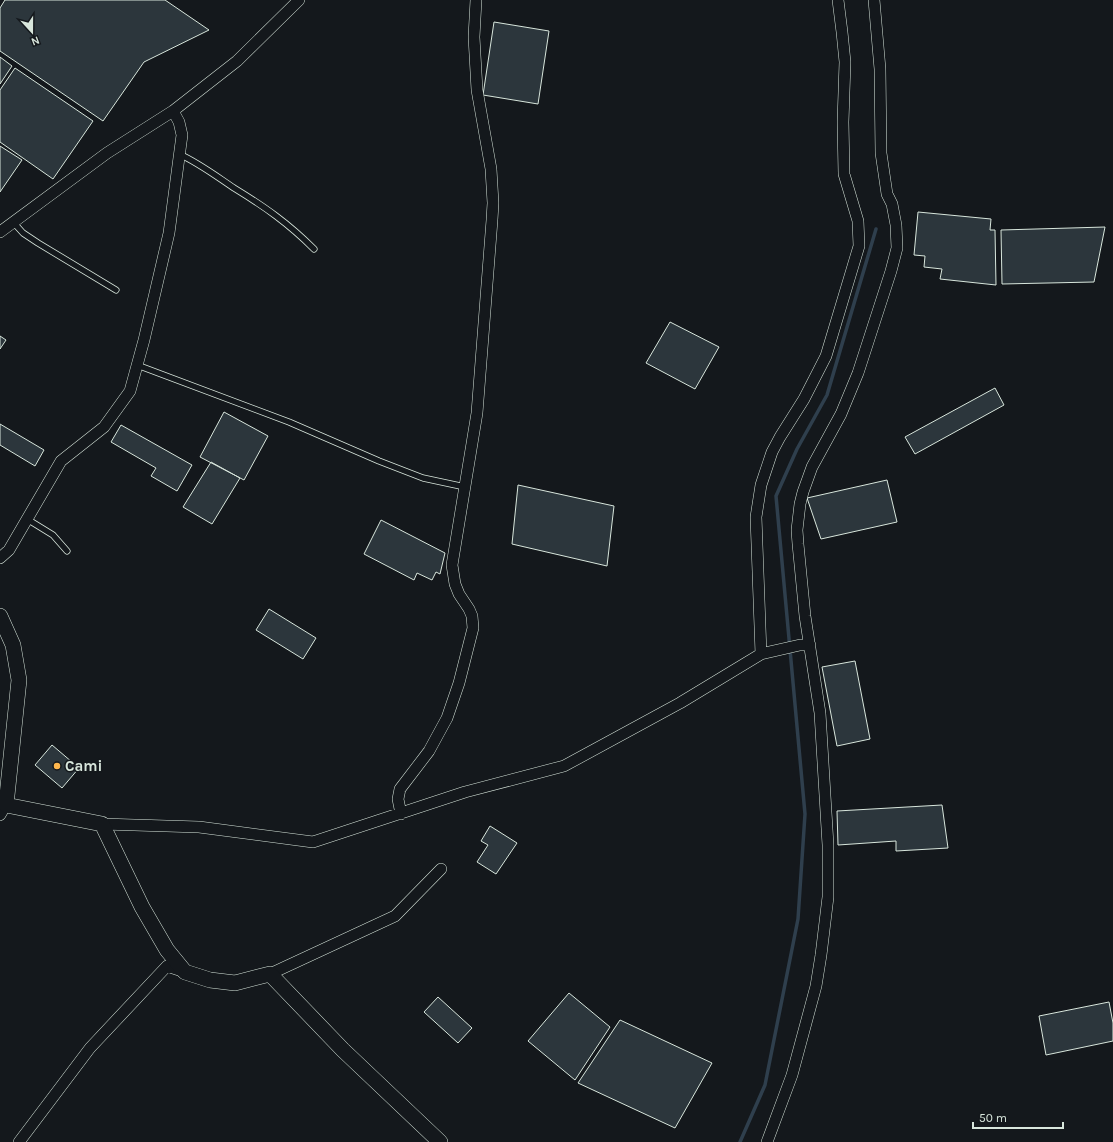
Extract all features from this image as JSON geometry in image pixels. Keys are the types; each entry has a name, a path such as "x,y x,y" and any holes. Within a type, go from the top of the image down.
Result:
{"street":[{"path":"0,232 107,154 173,110 237,61 299,0"},
{"path":"401,814 398,805 400,789 429,751 447,718 459,683 473,628 472,616 455,584 452,565 478,413 493,202 491,169 477,90 474,37 476,0"},
{"path":"761,654 756,517 765,468 774,447 804,399 826,356 859,246 858,221 844,174 843,122 845,62 838,0"},
{"path":"767,1142 792,1075 817,978 826,924 828,884 828,845 820,713 805,645 798,517 801,498 812,467 841,414 858,374 891,271 896,248 896,225 892,204 887,194 881,153 880,69 874,0"},
{"path":"0,558 9,550 61,461 104,427 130,391 144,340 169,233 182,135 179,122 173,110"},
{"path":"0,616 13,645 19,680 3,810 102,824 199,827 313,842 465,792 564,766 680,703 761,654 773,650 805,645"},
{"path":"102,824 142,907 167,950 185,972"},
{"path":"19,1142 90,1048 167,966 210,980 235,983 270,974 395,916 440,869"},
{"path":"270,974 343,1050 440,1142"}],"lane":[{"path":"179,154 194,161 268,209 314,249"},
{"path":"13,222 23,233 38,244 116,290"},
{"path":"137,365 288,422 423,478 465,487"},
{"path":"27,519 53,535 67,551"}],"building":[{"path":"5,0 165,0 209,30 144,62 103,121 0,51 0,8"},
{"path":"494,22 549,31 538,104 483,95"},
{"path":"0,57 12,66 0,84"},
{"path":"15,68 93,121 53,179 0,142 0,90"},
{"path":"0,146 22,160 0,192"},
{"path":"918,212 991,219 990,230 995,230 996,285 940,279 942,269 924,267 925,256 914,255"},
{"path":"1105,227 1094,282 1002,284 1001,230"},
{"path":"670,322 719,347 695,389 646,363"},
{"path":"0,336 6,340 0,349"},
{"path":"995,388 1004,405 915,454 905,437"},
{"path":"224,412 268,436 244,480 200,457"},
{"path":"0,424 44,450 35,466 0,445"},
{"path":"121,425 192,465 177,491 151,476 156,468 111,442"},
{"path":"211,462 240,478 212,524 183,507"},
{"path":"887,480 897,522 821,539 807,498"},
{"path":"518,485 614,506 607,566 512,544"},
{"path":"381,520 445,553 440,574 436,572 432,580 417,573 414,580 364,554"},
{"path":"269,609 316,638 303,659 256,630"},
{"path":"855,661 870,739 837,746 822,667"},
{"name":"Cami","path":"52,745 79,768 62,788 35,765"},
{"path":"942,805 948,848 896,851 896,841 838,845 837,811"},
{"path":"490,826 517,843 496,874 477,862 488,845 481,841"},
{"path":"569,993 610,1027 575,1080 528,1041"},
{"path":"438,997 472,1028 458,1043 424,1012"},
{"path":"1109,1002 1113,1023 1113,1041 1046,1055 1039,1016"},
{"path":"620,1020 712,1063 675,1128 578,1083"}],"waterway":[{"path":"740,1142 765,1085 798,919 805,814 776,496 797,449 827,395 876,229"}],"place":[{"name":"Cami","path":"57,766"}]}
